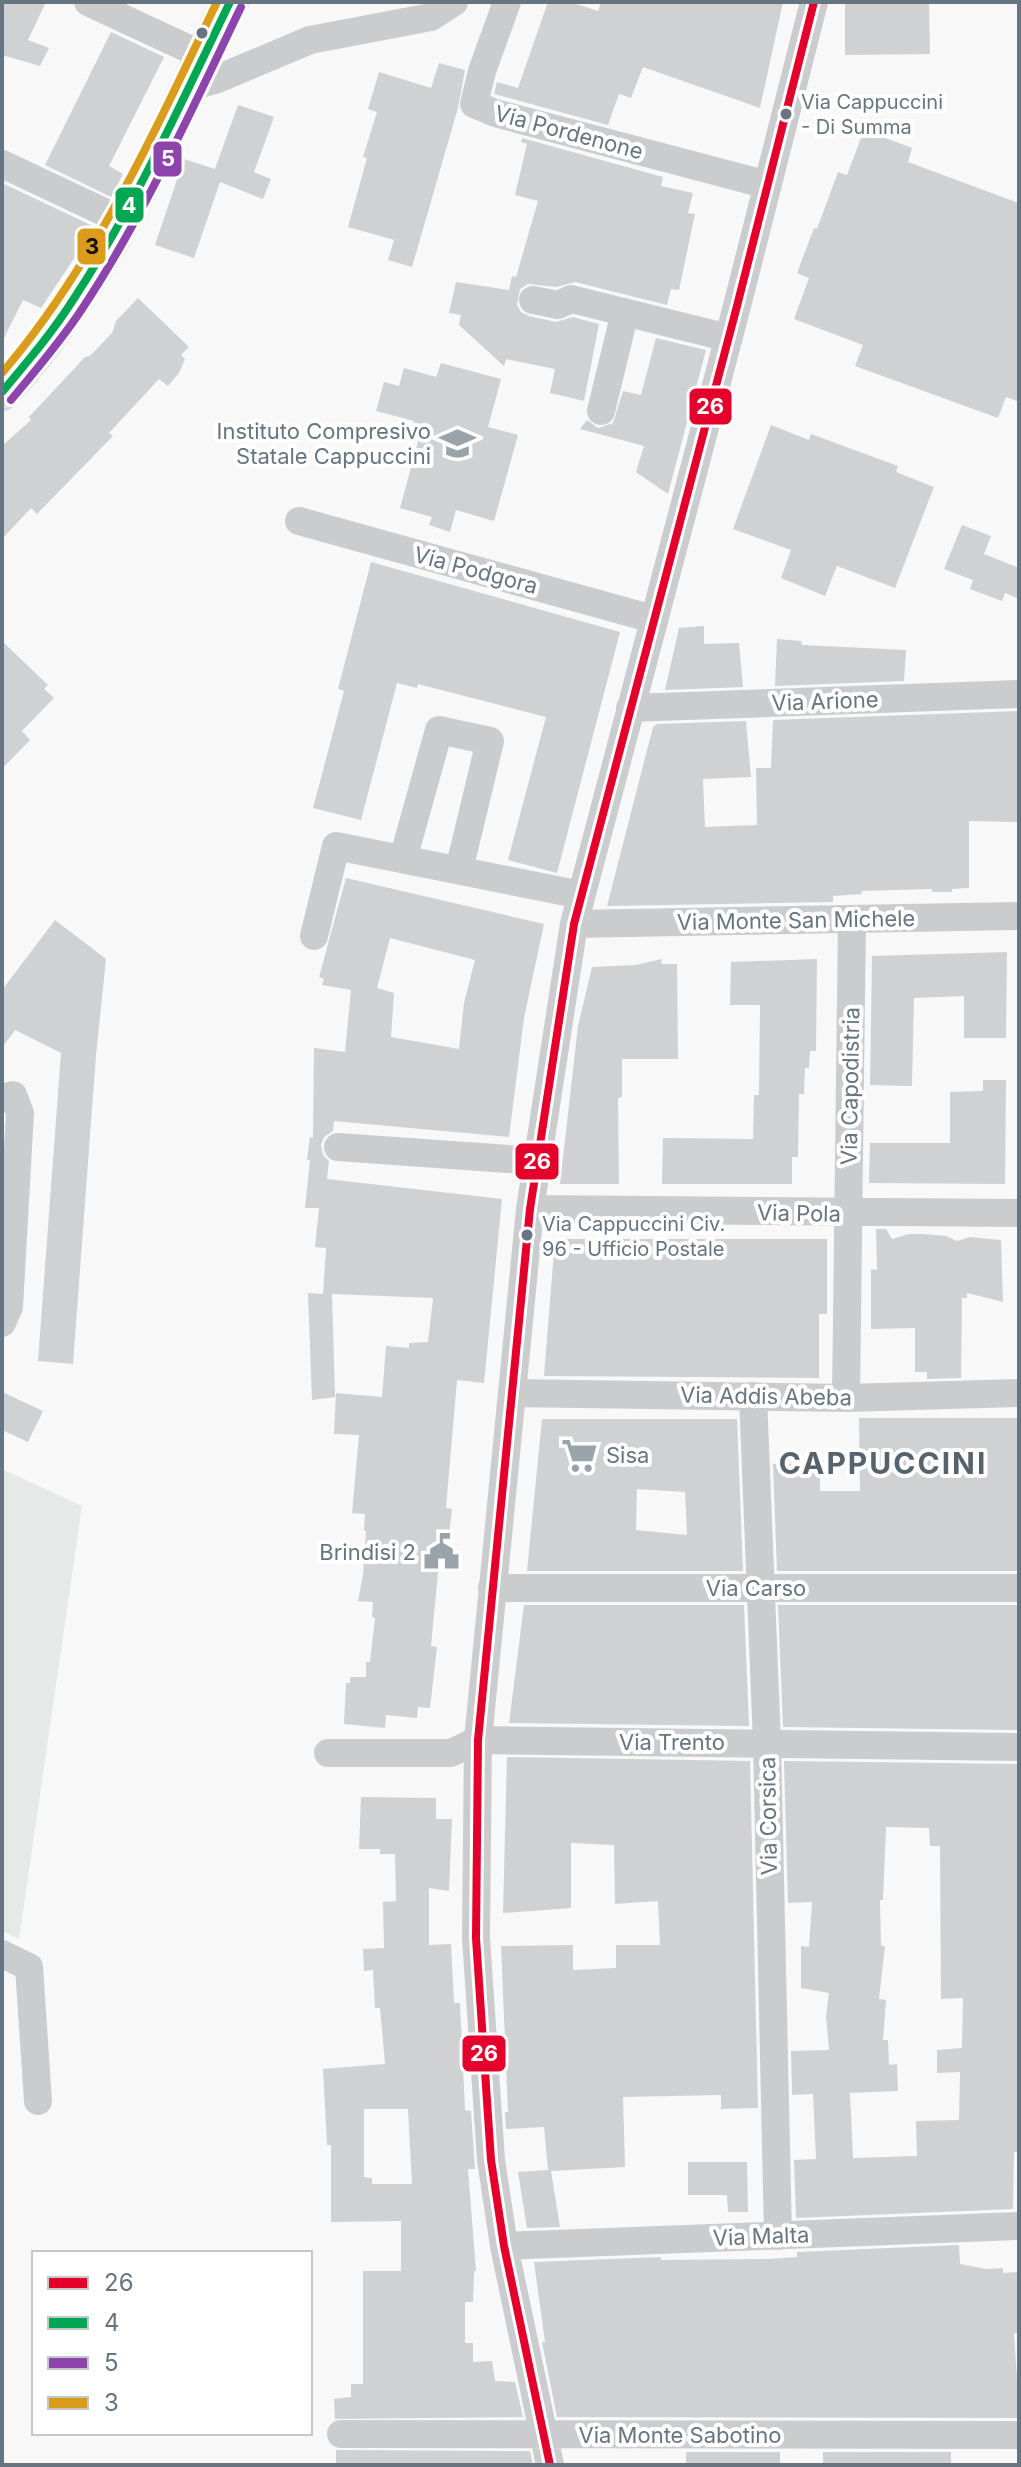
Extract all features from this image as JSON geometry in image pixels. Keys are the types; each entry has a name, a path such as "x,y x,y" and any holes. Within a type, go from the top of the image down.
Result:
{"main road":[{"path":"2,392 54,330 123,221 230,2"}],"street":[{"path":"88,2 204,56"},
{"path":"189,87 215,80 310,40 431,17 454,2"},
{"name":"Via Pordenone","path":"507,2 482,71 474,104 495,113 768,185"},
{"path":"550,2465 504,2246 491,2160 476,1938 478,1740 530,1209 574,924 814,2"},
{"path":"2,164 123,221"},
{"path":"533,300 558,305 571,299 729,338"},
{"path":"601,411 625,312"},
{"name":"Via Podgora","path":"299,521 653,619"},
{"name":"Via Arione","path":"630,708 1019,694"},
{"path":"403,859 439,730 490,741 459,870"},
{"path":"314,936 336,846 581,895"},
{"name":"Via Monte San Michele","path":"574,924 1019,916"},
{"name":"Via Capodistria","path":"846,1398 852,919"},
{"path":"2,1098 13,1095 20,1113 9,1307 2,1323"},
{"path":"338,1147 537,1161"},
{"name":"Via Pola","path":"530,1209 1019,1213"},
{"name":"Via Addis Abeba","path":"512,1393 846,1398 1019,1393"},
{"name":"Via Corsica","path":"753,1396 767,1743 778,2236"},
{"name":"Via Carso","path":"492,1588 1019,1588"},
{"name":"Via Trento","path":"328,1753 451,1753 478,1740 1019,1747"},
{"path":"2,1954 29,1967 38,2101"},
{"name":"Via Malta","path":"504,2246 1019,2226"},
{"name":"Via Monte Sabotino","path":"341,2434 1019,2435"}],"shaded area":[{"path":"2,1469 82,1506 19,1939 2,1931"}],"building":[{"path":"2,2 46,2 28,40 49,48 40,66 2,55"},
{"path":"548,2 570,2 598,11 601,2 783,2 760,108 643,67 631,98 619,94 608,125 494,94 497,82 518,88"},
{"path":"845,2 929,2 930,54 845,55"},
{"path":"111,32 164,57 109,166 123,174 111,197 45,165"},
{"path":"439,63 465,70 458,108 412,267 388,260 394,240 348,227 367,158 363,157 377,112 368,109 379,72 431,88"},
{"path":"238,105 274,117 254,172 271,179 263,199 220,182 194,258 155,245 184,159 215,169"},
{"path":"864,130 912,148 908,162 1019,203 1019,402 1006,397 998,418 855,366 863,345 794,319 809,278 797,273 838,172 847,175"},
{"path":"522,138 663,177 661,186 693,193 688,213 695,214 679,290 671,289 667,305 575,282 556,287 528,284 520,289 517,305 521,312 529,316 556,322 573,317 599,324 584,401 550,393 555,369 506,359 504,366 459,325 461,315 449,313 456,282 509,290 512,276 516,277 538,201 515,195 527,144 521,142"},
{"path":"2,183 95,227 41,308 23,300 2,342"},
{"path":"138,298 189,347 181,355 185,359 179,373 168,386 159,379 109,433 113,436 37,514 31,508 2,539 2,446 31,420 29,417 112,333 116,321"},
{"path":"656,338 706,350 668,494 636,472 644,446 580,429 587,420 598,428 613,423 623,391 641,395"},
{"path":"441,363 501,379 488,427 518,435 494,521 456,510 450,532 429,525 432,517 400,508 419,438 410,436 414,421 376,411 384,382 399,386 404,368 436,377"},
{"path":"771,425 809,440 811,434 898,466 896,472 934,487 895,588 837,566 825,596 781,578 791,550 733,529"},
{"path":"962,525 991,536 984,554 1019,568 1019,599 1005,593 1002,601 970,589 973,580 944,569"},
{"path":"371,562 620,632 557,873 508,860 546,717 418,684 417,688 397,683 361,820 313,808 344,691 338,689"},
{"path":"704,626 704,644 739,643 743,687 665,690 679,628"},
{"path":"777,639 801,641 802,645 906,650 904,681 775,686"},
{"path":"2,641 48,685 44,689 54,698 22,731 30,740 2,769"},
{"path":"1019,711 1019,822 969,821 969,888 952,889 952,892 932,892 932,889 861,891 862,894 833,896 833,902 607,906 653,727 657,724 746,721 751,777 703,779 705,827 757,825 756,768 771,768 773,720"},
{"path":"346,878 544,924 524,1018 509,1137 334,1121 333,1131 324,1137 321,1145 323,1155 329,1161 327,1179 502,1199 484,1383 457,1380 446,1508 452,1509 446,1562 439,1562 431,1646 437,1647 430,1708 418,1707 417,1718 386,1715 385,1728 344,1724 346,1683 350,1683 350,1677 366,1677 375,1618 372,1617 373,1602 358,1601 366,1531 365,1514 352,1513 359,1435 334,1434 336,1393 382,1397 386,1346 409,1348 409,1343 428,1342 433,1298 332,1294 335,1397 312,1400 308,1293 323,1294 326,1248 315,1247 319,1208 305,1208 310,1160 307,1160 310,1137 313,1138 314,1048 345,1052 351,990 322,985 324,979 319,977","holes":["390,938 475,960 464,1003 459,1049 391,1037 394,993 377,988"]},
{"path":"55,920 106,959 73,1364 38,1361 61,1053 15,1030 2,1048 2,990"},
{"path":"1007,952 1006,1038 964,1038 964,996 914,998 912,1086 870,1085 872,956"},
{"path":"662,959 661,964 677,964 678,1059 622,1059 622,1097 618,1098 619,1184 560,1184 578,1026 592,967 636,965"},
{"path":"817,959 816,1051 810,1051 809,1068 805,1068 804,1094 799,1094 798,1157 792,1157 792,1184 662,1184 663,1138 753,1139 754,1095 759,1095 760,1005 730,1005 731,962"},
{"path":"983,1080 1006,1080 1005,1184 869,1183 870,1143 950,1143 950,1092 983,1091"},
{"path":"876,1229 886,1229 892,1239 924,1234 946,1236 957,1241 970,1237 1001,1240 1003,1302 967,1293 967,1298 962,1298 961,1378 927,1379 927,1372 915,1372 915,1328 871,1329 871,1269 877,1270"},
{"path":"555,1239 827,1239 827,1314 819,1314 819,1378 544,1376"},
{"path":"2,1392 43,1411 28,1442 2,1430"},
{"path":"859,1418 1019,1418 1019,1571 777,1571 773,1464 820,1463 820,1491 860,1491"},
{"path":"542,1419 737,1419 743,1571 527,1571","holes":["637,1489 685,1492 687,1535 636,1530"]},
{"path":"524,1605 744,1605 749,1726 509,1723"},
{"path":"778,1605 1019,1605 1019,1730 783,1727"},
{"path":"507,1757 750,1761 758,2108 721,2109 721,2095 623,2097 625,2167 551,2171 560,2227 527,2228 518,2172 548,2170 544,2127 506,2129 505,2112 508,2112 501,1946 573,1945 573,1970 616,1968 616,1945 660,1945 658,1901 615,1904 614,1845 571,1843 571,1908 503,1913"},
{"path":"784,1761 1019,1764 1019,2152 1014,2152 1013,2209 796,2218 794,2160 816,2159 813,2094 792,2095 791,2051 829,2050 826,2016 829,1993 801,1988 801,1946 809,1947 812,1902 788,1903","holes":["886,1827 929,1828 930,1846 940,1846 941,1999 963,1998 962,2048 937,2050 937,2073 960,2072 959,2120 916,2121 917,2156 853,2158 850,2093 898,2091 897,2064 889,2065 888,2040 883,2040 886,2000 879,1999 885,1946 881,1946 880,1900 883,1900"]},
{"path":"361,1797 436,1798 436,1819 452,1819 449,1891 429,1888 429,1945 451,1944 454,2003 460,2003 465,2110 471,2111 475,2169 468,2169 476,2271 473,2302 465,2302 465,2343 473,2343 473,2362 492,2361 495,2381 515,2382 523,2417 335,2419 334,2399 351,2397 351,2384 363,2384 363,2271 401,2271 401,2221 331,2222 331,2145 327,2145 323,2069 385,2064 380,2008 375,2008 373,1970 364,1971 363,1949 384,1948 383,1902 396,1901 395,1854 380,1854 380,1849 359,1849","holes":["364,2109 408,2109 412,2184 372,2184 372,2178 364,2177"]},
{"path":"688,2162 747,2162 748,2212 728,2212 727,2195 688,2195"},
{"path":"959,2245 960,2264 986,2269 1003,2268 1003,2273 1019,2272 1019,2333 1014,2333 1019,2418 557,2417 542,2342 545,2342 534,2262 661,2257 661,2260 769,2259 797,2257 797,2252"},
{"path":"336,2450 530,2451 533,2465 336,2465"},
{"path":"686,2452 780,2452 780,2465 686,2465"},
{"path":"823,2452 951,2452 951,2465 823,2465"}],"transit line":[{"name":"3","path":"2,373 36,331 95,242 146,148 217,2"},
{"name":"4","path":"2,392 65,312 96,264 156,154 230,2"},
{"name":"26","path":"550,2465 504,2246 491,2160 476,1938 478,1740 530,1209 574,924 814,2"},
{"name":"5","path":"11,400 74,321 127,236 241,7"}],"place":[{"name":"Via Cappuccini - Di Summa","path":"786,114"},
{"name":"Instituto Compresivo Statale Cappuccini","path":"457,444"},
{"name":"Via Cappuccini Civ. 96 - Ufficio Postale","path":"527,1235"},
{"name":"Sisa","path":"580,1455"},
{"name":"Brindisi 2","path":"442,1552"}],"district":[{"name":"CAPPUCCINI","path":"883,1463"}]}
